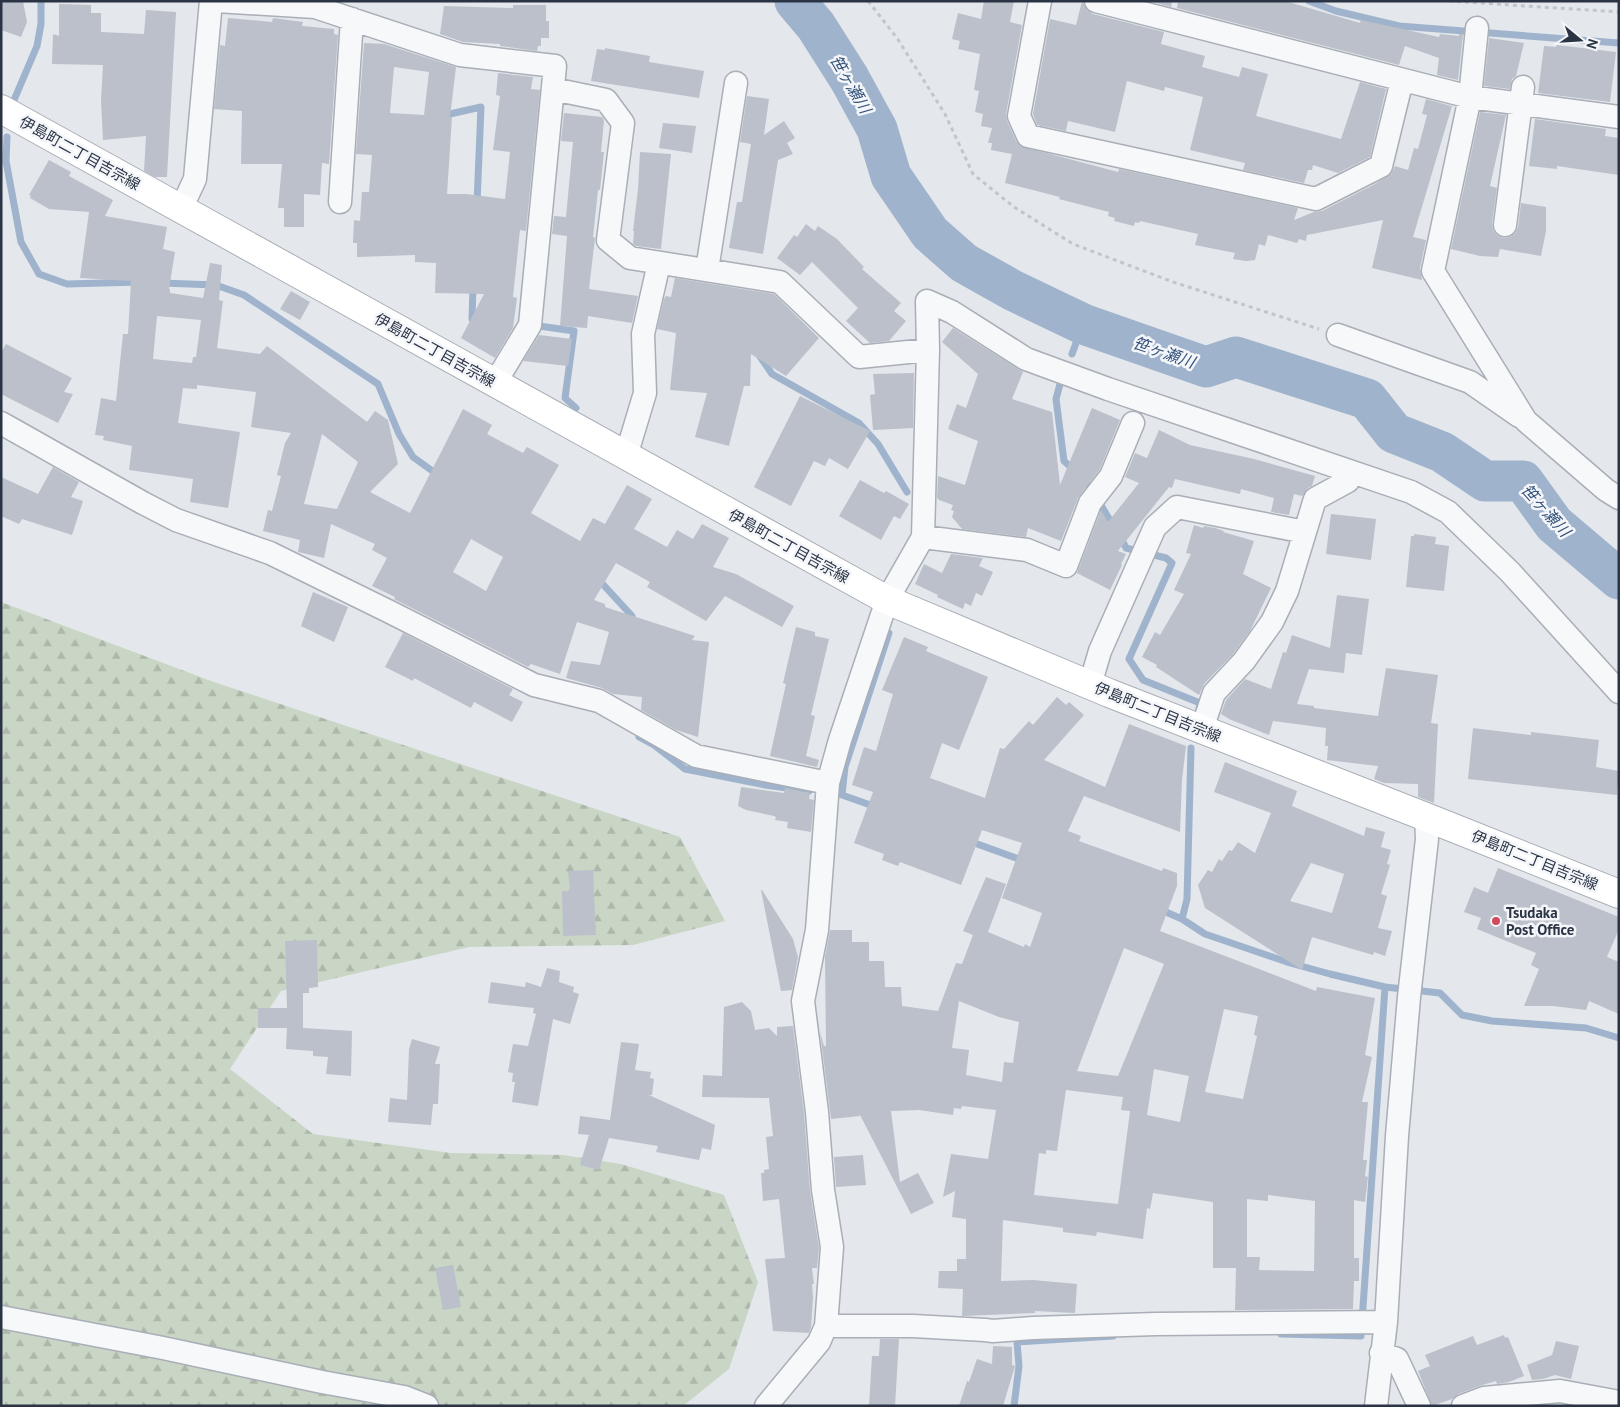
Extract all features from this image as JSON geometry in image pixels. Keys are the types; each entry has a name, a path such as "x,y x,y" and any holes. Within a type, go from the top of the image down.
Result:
{"street":[{"path":"181,209 194,178 211,1"},
{"path":"216,1 315,4 352,19 460,55 555,66 530,325 495,383"},
{"path":"1040,1 1019,116 1028,136 1316,199 1381,166 1402,80"},
{"path":"1096,1 1470,97 1522,95 1619,117"},
{"path":"340,202 352,19"},
{"path":"1477,31 1470,97 1433,271 1526,421"},
{"path":"707,270 736,83"},
{"path":"553,89 606,100 623,123 608,240 630,258 780,282 859,357 928,350"},
{"path":"1504,225 1522,95"},
{"name":"伊島町二丁目吉宗線","path":"1,110 887,600 1202,730 1619,894"},
{"path":"626,456 644,393 643,334 660,263"},
{"path":"766,1406 819,1342 826,1326 832,1248 823,1190 817,1112 803,1001 817,930 828,783 840,740 887,600 923,537 928,350 927,300 952,312 1026,359 1108,389 1411,492 1448,512 1510,572 1619,692"},
{"path":"1338,335 1470,382 1526,421 1606,490 1619,498"},
{"path":"1,423 176,520 270,553 534,685 599,701 696,756 828,783"},
{"path":"923,537 1027,550 1066,566 1095,496 1111,476 1133,423"},
{"path":"1202,730 1214,693 1244,661 1272,622 1287,592 1314,499 1348,481 1351,472"},
{"path":"1090,685 1100,651 1155,527 1178,507 1305,532"},
{"path":"1376,1406 1381,1353 1370,1322 1397,1136 1427,839 1426,817"},
{"path":"1,1317 404,1397 427,1406"},
{"path":"826,1326 913,1326 993,1331 1156,1324 1370,1322"},
{"path":"1381,1353 1397,1359 1419,1406"},
{"path":"1463,1406 1484,1398 1560,1391 1619,1402"}],"path":[{"path":"868,1 897,38 945,114 973,174 1014,207 1073,244 1173,282 1338,335"},
{"path":"1449,1 1619,12"}],"green space":[{"path":"1,602 211,681 680,837 725,921 633,945 469,947 281,991 230,1069 313,1134 451,1153 563,1155 621,1164 724,1195 758,1282 729,1369 683,1406 1,1406"}],"building":[{"path":"1,1 23,1 27,22 21,37 1,30"},
{"path":"984,1 1014,1 1010,22 1022,25 1006,114 1007,121 1020,146 1118,172 1119,169 1298,208 1294,220 1322,211 1375,184 1391,174 1395,166 1408,170 1414,148 1418,149 1427,115 1422,114 1426,99 1452,106 1413,237 1426,240 1420,268 1422,280 1372,268 1383,220 1307,235 1306,241 1299,239 1297,243 1268,235 1265,246 1259,244 1255,260 1246,261 1233,259 1235,253 1195,245 1198,234 1140,221 1139,223 1135,222 1134,226 1114,221 1115,218 1108,216 1109,212 1005,183 1012,154 991,150 992,143 988,143 992,128 981,126 983,114 975,112 979,91 974,90 980,54 958,49 960,41 952,39 958,13 981,19"},
{"path":"1082,1 1087,10 1093,14 1164,32 1161,44 1205,56 1202,67 1239,77 1242,67 1268,74 1256,116 1341,139 1360,82 1386,89 1370,157 1338,173 1313,165 1312,170 1308,170 1304,183 1243,170 1245,163 1190,150 1203,97 1165,87 1164,91 1127,81 1115,132 1068,121 1066,131 1037,125 1033,114 1050,19 1076,25"},
{"path":"1150,1 1172,1 1171,7"},
{"path":"1178,1 1285,1 1360,23 1361,20 1439,37 1440,34 1459,36 1459,34 1463,34 1458,80 1437,75 1439,58 1405,46 1399,65 1177,8"},
{"path":"59,4 91,5 91,13 101,13 101,32 144,34 146,10 176,12 167,177 155,177 144,171 146,136 103,140 101,100 103,65 52,64 53,34 59,36"},
{"path":"513,5 546,5 546,21 549,21 549,38 541,38 541,46 538,46 537,51 500,46 500,44 463,42 440,34 444,6 513,8"},
{"path":"228,18 272,22 273,18 303,22 302,26 334,29 334,34 338,35 329,164 322,163 320,195 304,194 304,227 284,227 284,208 278,208 282,164 241,164 242,111 214,109 220,45 225,46"},
{"path":"1489,38 1524,43 1516,76 1512,79 1510,89 1484,86"},
{"path":"364,43 384,44 456,67 450,117 452,117 447,194 466,194 505,199 510,152 493,150 500,96 496,95 498,73 533,77 531,89 540,90 526,231 520,230 513,297 517,298 513,328 495,358 461,338 484,294 435,293 436,263 415,262 415,255 357,257 357,243 353,243 354,220 360,221 362,192 369,192 372,155 356,154","holes":["394,67 429,72 424,115 390,113"]},
{"path":"1557,45 1616,52 1610,102 1538,93 1544,46 1556,47"},
{"path":"605,48 650,56 649,62 704,71 699,98 591,81 597,49 605,50"},
{"path":"747,96 769,99 764,135 784,121 795,138 787,143 793,154 778,160 763,254 729,248 737,202 742,202 751,144 740,142"},
{"path":"1480,112 1506,115 1490,186 1497,188 1492,223 1493,230 1503,238 1510,237 1515,233 1518,227 1521,203 1546,207 1546,231 1541,256 1500,249 1498,257 1480,256 1451,249"},
{"path":"564,113 602,117 604,120 601,152 604,152 600,190 598,190 589,289 638,296 632,323 588,316 587,328 560,326 567,236 552,234 554,216 566,217 573,142 561,141"},
{"path":"1535,119 1606,129 1605,136 1619,138 1619,175 1557,166 1557,169 1529,166"},
{"path":"663,123 696,126 692,153 659,148"},
{"path":"640,152 671,154 661,249 633,244"},
{"path":"49,160 71,172 69,176 113,200 105,216 167,227 163,249 175,252 170,293 203,298 210,263 222,265 219,300 223,301 217,348 260,354 267,346 367,422 375,411 388,420 398,464 370,492 410,513 463,409 492,425 487,434 523,453 527,447 559,465 531,513 580,541 593,518 605,524 627,485 652,499 634,529 667,547 677,530 693,539 702,524 729,538 713,567 736,574 794,606 782,627 725,596 706,621 647,587 650,582 616,563 594,600 605,604 605,607 695,636 692,640 709,642 698,737 676,730 641,710 642,697 613,694 602,688 566,678 571,661 600,665 609,632 577,622 560,674 531,664 528,667 372,586 387,558 372,550 375,544 331,524 324,558 298,552 300,540 263,531 268,510 272,511 281,476 277,475 285,443 291,433 251,427 256,392 197,385 197,389 183,388 178,423 240,432 228,508 190,502 193,479 129,470 132,446 103,440 104,436 95,435 101,398 116,401 123,334 128,334 131,281 80,278 89,212 49,209 30,198 31,196 29,195","holes":["157,316 201,320 196,357 193,357 192,363 153,359","322,434 358,462 337,509 304,504","471,539 503,557 486,591 453,572"]},
{"path":"806,224 815,231 818,226 837,239 864,267 862,269 901,303 894,311 906,321 889,341 870,343 846,321 858,308 812,262 800,275 777,258 794,235 797,237"},
{"path":"675,278 774,294 819,338 786,376 751,354 750,386 744,386 729,446 695,437 707,393 670,390 676,333 657,329 664,299 666,296 671,297"},
{"path":"291,291 310,302 300,320 280,309"},
{"path":"953,328 1023,372 1012,399 1052,412 1060,485 1092,408 1120,420 1100,469 1078,498 1061,541 1028,528 1026,537 962,529 952,517 954,511 951,510 953,505 937,498 938,476 965,485 978,441 948,429 957,404 966,408 978,374 942,342"},
{"path":"539,335 572,339 568,366 523,361"},
{"path":"6,344 72,378 64,392 73,394 58,423 1,394 1,353"},
{"path":"914,373 913,428 873,430 870,395 875,394 873,374"},
{"path":"800,396 870,431 848,469 829,458 825,466 814,461 791,506 754,487"},
{"path":"1159,430 1190,445 1254,459 1315,476 1312,486 1302,496 1294,494 1289,515 1271,512 1274,498 1241,489 1240,494 1175,479 1172,488 1169,487 1118,551 1126,554 1110,590 1077,573 1101,510 1108,522 1139,483 1125,477 1135,453 1147,458"},
{"path":"53,467 79,482 71,497 83,501 72,535 22,519 19,524 1,516 1,477 38,494"},
{"path":"860,480 884,493 886,491 909,504 900,519 894,516 881,540 839,516"},
{"path":"1331,514 1376,519 1371,560 1326,554"},
{"path":"1194,525 1203,528 1204,526 1215,528 1254,541 1243,574 1271,588 1250,631 1234,653 1204,684 1199,695 1156,667 1157,665 1142,657 1155,632 1160,635 1184,594 1174,590 1191,554 1186,553"},
{"path":"1414,534 1436,537 1435,544 1449,546 1444,591 1406,587 1411,536 1414,536"},
{"path":"951,554 983,558 979,566 993,572 982,596 976,593 971,606 965,603 963,609 915,584 924,564 942,573"},
{"path":"313,592 348,607 334,642 301,626"},
{"path":"1337,595 1369,599 1362,655 1346,653 1344,673 1309,669 1297,704 1378,716 1386,668 1438,675 1431,723 1438,724 1434,803 1418,797 1418,784 1384,783 1374,779 1378,766 1327,760 1328,746 1325,746 1326,728 1273,721 1269,735 1221,714 1226,700 1245,679 1271,689 1283,652 1286,653 1292,635 1330,648"},
{"path":"796,627 815,632 815,636 829,639 811,715 815,716 806,756 819,760 817,767 770,756 786,684 783,683"},
{"path":"403,633 513,689 509,695 523,702 512,722 474,702 471,708 414,678 413,681 385,667"},
{"path":"904,637 928,647 926,651 988,677 959,750 942,743 930,778 985,798 1000,748 1004,749 1029,721 1033,725 1057,697 1066,705 1069,702 1084,715 1044,760 1105,787 1129,724 1186,746 1182,780 1180,832 1084,796 1068,831 1081,836 1079,841 1162,871 1163,868 1177,873 1177,886 1160,931 1316,991 1317,987 1375,998 1365,1055 1372,1057 1362,1102 1368,1102 1363,1160 1367,1160 1365,1176 1368,1177 1365,1202 1354,1200 1354,1258 1359,1258 1359,1281 1354,1281 1353,1309 1235,1310 1236,1268 1213,1268 1213,1202 1153,1193 1150,1209 1147,1208 1143,1239 1097,1232 1096,1236 1063,1232 1063,1228 1003,1220 1001,1281 1033,1280 1077,1284 1075,1313 1035,1311 1035,1313 962,1316 963,1289 938,1288 939,1271 957,1271 957,1259 966,1259 966,1219 952,1217 955,1191 943,1197 951,1154 988,1159 996,1110 962,1106 961,1109 954,1108 953,1115 919,1110 891,1111 900,1182 918,1173 934,1203 911,1214 859,1113 860,1116 831,1119 820,1032 824,1046 826,1046 825,957 830,930 852,930 852,942 869,942 869,961 884,961 885,987 901,987 902,1006 938,1011 956,963 962,964 973,935 963,931 986,877 1006,884 988,932 1024,947 1025,944 1030,947 1042,913 1002,898 1022,843 982,830 961,885 900,862 898,866 882,860 884,854 854,843 873,792 852,785 864,747 876,751 893,694 882,690","holes":["1124,948 1164,964 1118,1076 1077,1071","959,1001 999,1017 1019,1022 1013,1063 1004,1062 1002,1082 966,1075 969,1050 952,1048","1224,1009 1258,1016 1254,1035 1257,1036 1243,1099 1205,1092","1154,1069 1189,1076 1180,1122 1147,1115","1066,1090 1123,1097 1121,1110 1130,1111 1118,1204 1034,1195 1039,1153 1046,1154 1046,1150 1057,1151","1268,1195 1315,1201 1314,1271 1259,1270 1260,1257 1247,1257 1247,1199 1268,1201"]},
{"path":"1473,728 1531,735 1531,732 1599,740 1596,767 1619,771 1617,795 1468,779"},
{"path":"1225,762 1297,791 1292,806 1364,836 1366,827 1385,832 1381,847 1391,850 1387,864 1390,865 1381,894 1387,896 1378,928 1392,931 1385,956 1374,952 1373,955 1312,937 1302,970 1205,908 1198,885 1208,870 1212,872 1219,859 1222,861 1229,850 1232,851 1238,842 1255,853 1271,813 1214,792","holes":["1311,863 1344,874 1332,913 1290,901"]},
{"path":"741,787 784,793 785,788 810,793 809,799 814,800 811,832 787,828 788,822 775,820 776,817 774,816 746,810 738,806"},
{"path":"1498,868 1619,917 1619,929 1607,957 1619,962 1619,1014 1589,1001 1586,1010 1553,1006 1524,1006 1539,969 1531,965 1536,953 1477,929 1481,918 1464,912 1474,887 1488,893"},
{"path":"593,870 596,935 563,936 562,891 570,891 568,871"},
{"path":"761,890 793,939 798,957 792,990 781,991"},
{"path":"317,940 318,987 309,988 309,993 303,993 303,1028 352,1031 351,1076 326,1074 328,1057 313,1056 313,1051 286,1049 287,1028 258,1028 258,1008 287,1008 285,941"},
{"path":"547,968 560,971 559,982 574,987 573,992 579,994 570,1024 553,1019 538,1106 512,1102 515,1082 512,1082 513,1073 508,1072 513,1044 528,1046 536,1014 533,1013 534,1008 488,1003 491,982 525,987 526,982 541,987"},
{"path":"742,1002 751,1011 755,1030 769,1028 777,1036 777,1027 793,1026 804,1113 810,1191 819,1248 817,1268 812,1268 814,1284 812,1284 813,1298 809,1333 773,1331 765,1259 785,1258 779,1199 763,1201 761,1173 769,1169 766,1137 773,1136 769,1098 702,1097 703,1075 722,1076 724,1007"},
{"path":"412,1039 440,1047 435,1064 440,1064 438,1104 433,1104 431,1125 388,1122 390,1098 407,1100 409,1049"},
{"path":"621,1042 639,1044 635,1070 651,1072 650,1078 654,1079 652,1095 649,1095 715,1125 711,1150 702,1148 699,1160 656,1152 658,1146 609,1138 599,1170 580,1165 589,1135 578,1134 580,1116 610,1120"},
{"path":"863,1155 866,1185 836,1187 834,1157"},
{"path":"453,1265 461,1307 443,1310 435,1268"},
{"path":"1504,1335 1505,1338 1508,1337 1524,1376 1509,1382 1497,1384 1496,1381 1479,1386 1432,1406 1418,1371 1430,1366 1425,1355 1473,1336 1477,1345"},
{"path":"880,1339 899,1339 895,1406 869,1406 872,1356 879,1356"},
{"path":"1556,1341 1579,1346 1571,1379 1555,1375 1532,1380 1527,1365 1552,1355"},
{"path":"993,1346 1012,1347 1012,1365 1015,1366 1003,1406 959,1406 977,1359 992,1364"}],"waterway":[{"path":"14,100 37,46 41,24 41,1"},
{"name":"笹ヶ瀬川","path":"795,1 816,26 849,78 877,129 891,176 930,233 964,263 1012,290 1083,324 1206,367 1236,357 1367,399 1394,433 1442,452 1485,481 1523,481 1554,524 1619,579"},
{"path":"1309,1 1336,11 1399,26 1619,43"},
{"path":"441,116 481,107 477,203"},
{"path":"7,137 6,161 21,242 39,274 67,284 139,282"},
{"path":"162,283 216,285 244,295 378,384 399,434 413,457 438,475"},
{"path":"473,286 472,319 478,320"},
{"path":"1072,354 1083,324"},
{"path":"539,326 574,331 565,398 576,408"},
{"path":"759,355 772,374 859,423 878,444 907,492"},
{"path":"1060,384 1056,399 1064,461 1074,470"},
{"path":"1081,478 1090,487 1114,527"},
{"path":"1120,536 1126,548 1166,558 1172,563 1129,659 1143,680 1200,703 1199,710"},
{"path":"598,579 632,616 634,624"},
{"path":"876,807 842,795 845,767 889,633"},
{"path":"639,737 654,745 685,769 765,785 809,791"},
{"path":"1191,748 1187,899 1182,919 1205,934 1290,963 1385,987 1361,1336 1281,1334"},
{"path":"969,841 1024,861"},
{"path":"1159,909 1182,919"},
{"path":"1385,987 1440,993 1462,1015 1492,1021 1586,1028 1619,1038"},
{"path":"1014,1406 1019,1366 1017,1342 1113,1336"}],"place":[{"name":"Tsudaka Post Office","path":"1496,921"}]}
